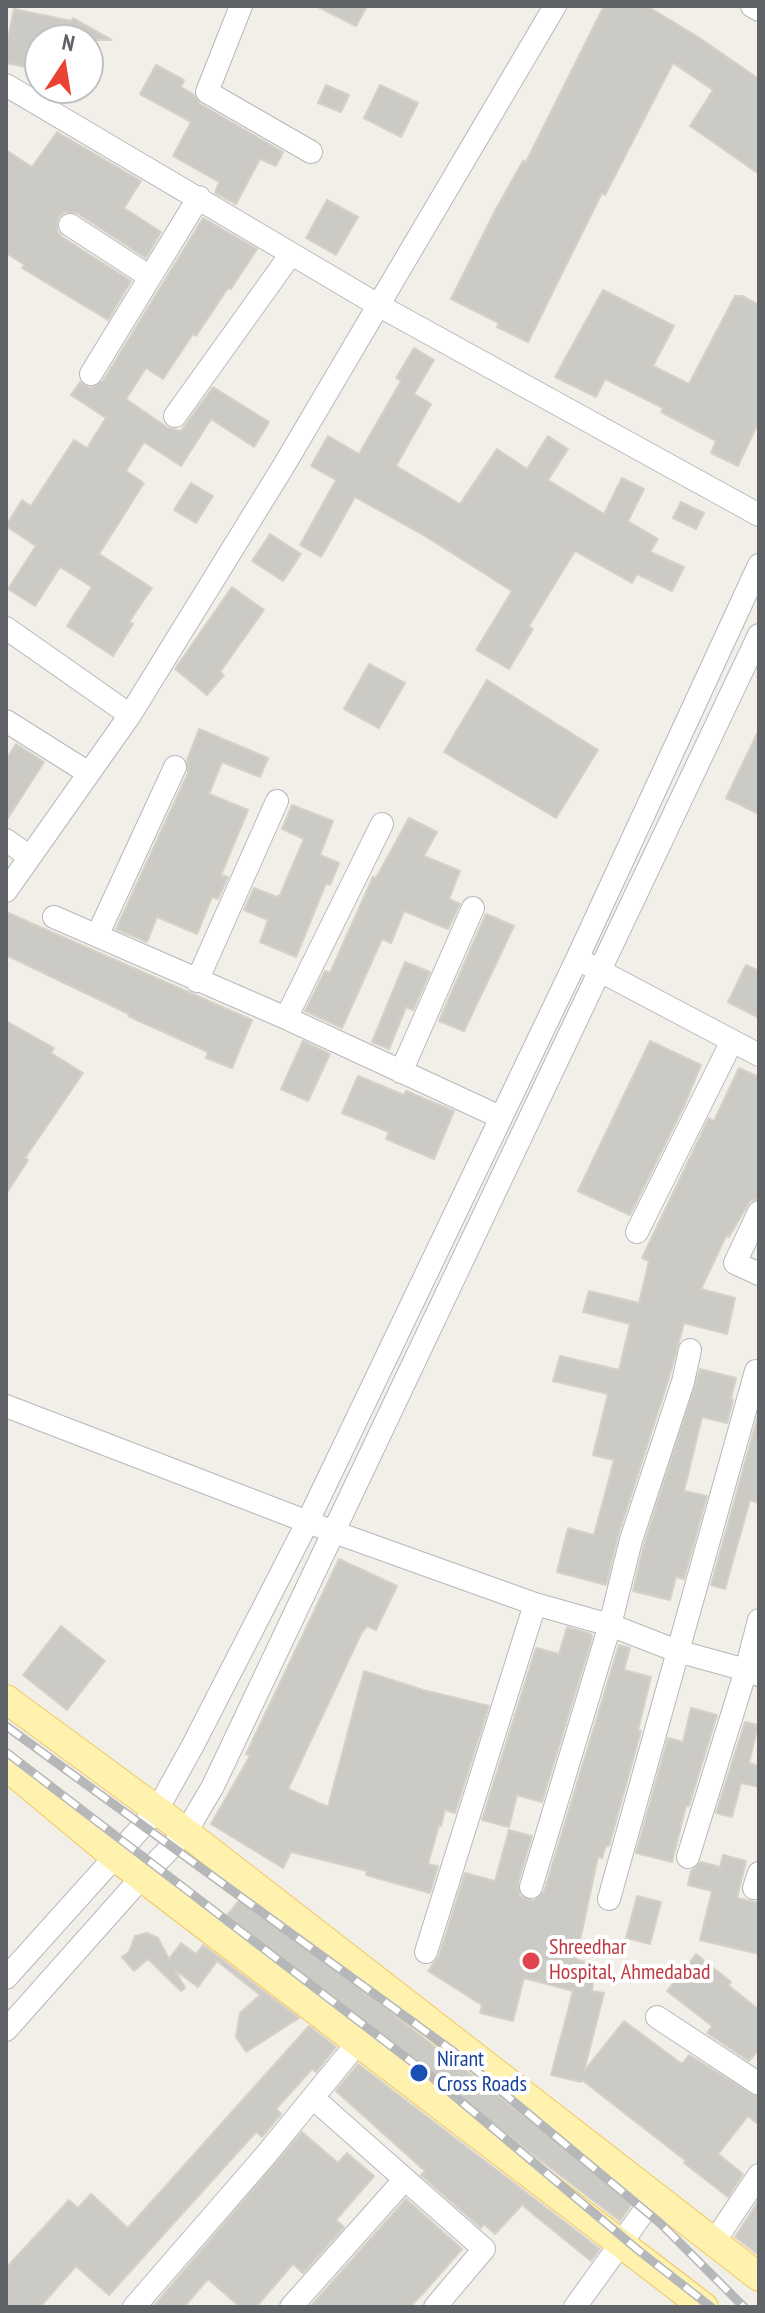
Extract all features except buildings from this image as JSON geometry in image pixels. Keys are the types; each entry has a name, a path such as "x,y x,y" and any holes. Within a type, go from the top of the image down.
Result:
{"main road":[{"path":"6,1699 186,1832 759,2277"},
{"path":"6,1766 114,1856 704,2307"}],"street":[{"path":"241,6 207,92 311,152"},
{"path":"6,891 130,715 283,467 555,6"},
{"path":"752,6 759,10"},
{"path":"6,85 378,305 759,515"},
{"path":"91,374 199,197"},
{"path":"70,225 150,277"},
{"path":"175,416 291,254"},
{"path":"6,1978 157,1810 307,1523 577,959 759,565"},
{"path":"6,628 130,715"},
{"path":"6,2030 186,1832 213,1786 759,635"},
{"path":"6,721 87,772"},
{"path":"97,936 175,767"},
{"path":"197,981 277,801"},
{"path":"286,1018 382,824"},
{"path":"6,840 30,857"},
{"path":"401,1072 473,908"},
{"path":"54,917 286,1018 500,1117"},
{"path":"577,959 759,1055"},
{"path":"637,1232 732,1041"},
{"path":"759,1212 735,1263 759,1274"},
{"path":"531,1887 610,1625 631,1540 683,1382 690,1350"},
{"path":"609,1899 756,1371"},
{"path":"6,1406 307,1523 535,1604 752,1672"},
{"path":"426,1952 535,1604"},
{"path":"688,1857 752,1672 759,1620"},
{"path":"759,1873 754,1888 759,1888"},
{"path":"657,2017 759,2084"},
{"path":"134,2307 359,2041"},
{"path":"313,2098 484,2249 435,2307"},
{"path":"714,2242 759,2175"},
{"path":"291,2307 405,2179"},
{"path":"575,2307 655,2196"}],"railway":[{"path":"6,1726 454,2052 660,2223 744,2307"},
{"path":"6,1752 433,2078 638,2250 711,2307"}],"place":[{"name":"Shreedhar Hospital, Ahmedabad","path":"531,1961"},
{"name":"Nirant Cross Roads","path":"419,2073"}]}
